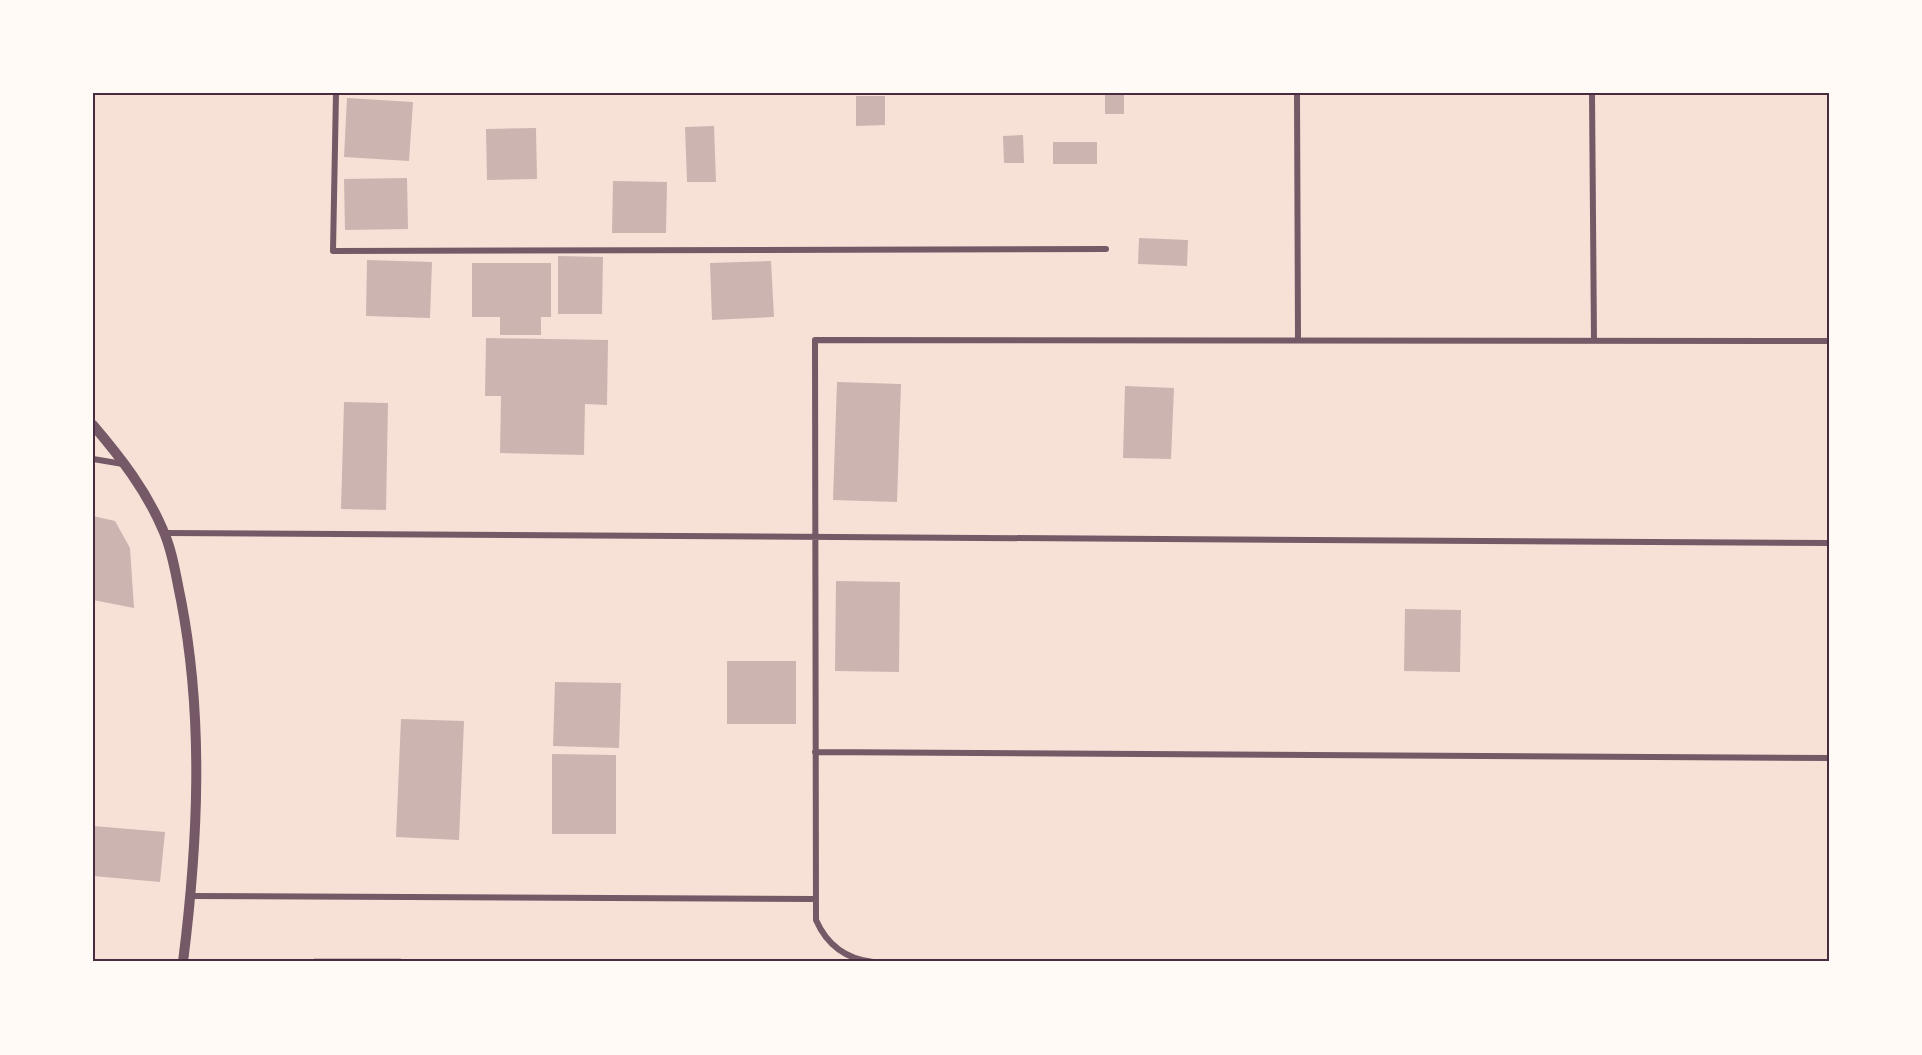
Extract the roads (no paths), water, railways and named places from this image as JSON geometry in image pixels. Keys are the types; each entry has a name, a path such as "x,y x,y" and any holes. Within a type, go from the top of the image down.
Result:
{"street":[{"path":"336,93 333,251 1106,249"},
{"path":"1297,93 1298,340"},
{"path":"1592,93 1594,341"},
{"path":"873,962 846,955 833,947 822,934 816,920 815,340 1829,341"},
{"path":"93,425 127,465 142,488 165,533 184,621 191,674 196,792 191,896 183,962"},
{"path":"93,459 127,465"},
{"path":"165,533 1829,543"},
{"path":"815,752 1829,758"},
{"path":"191,896 815,899"}]}
